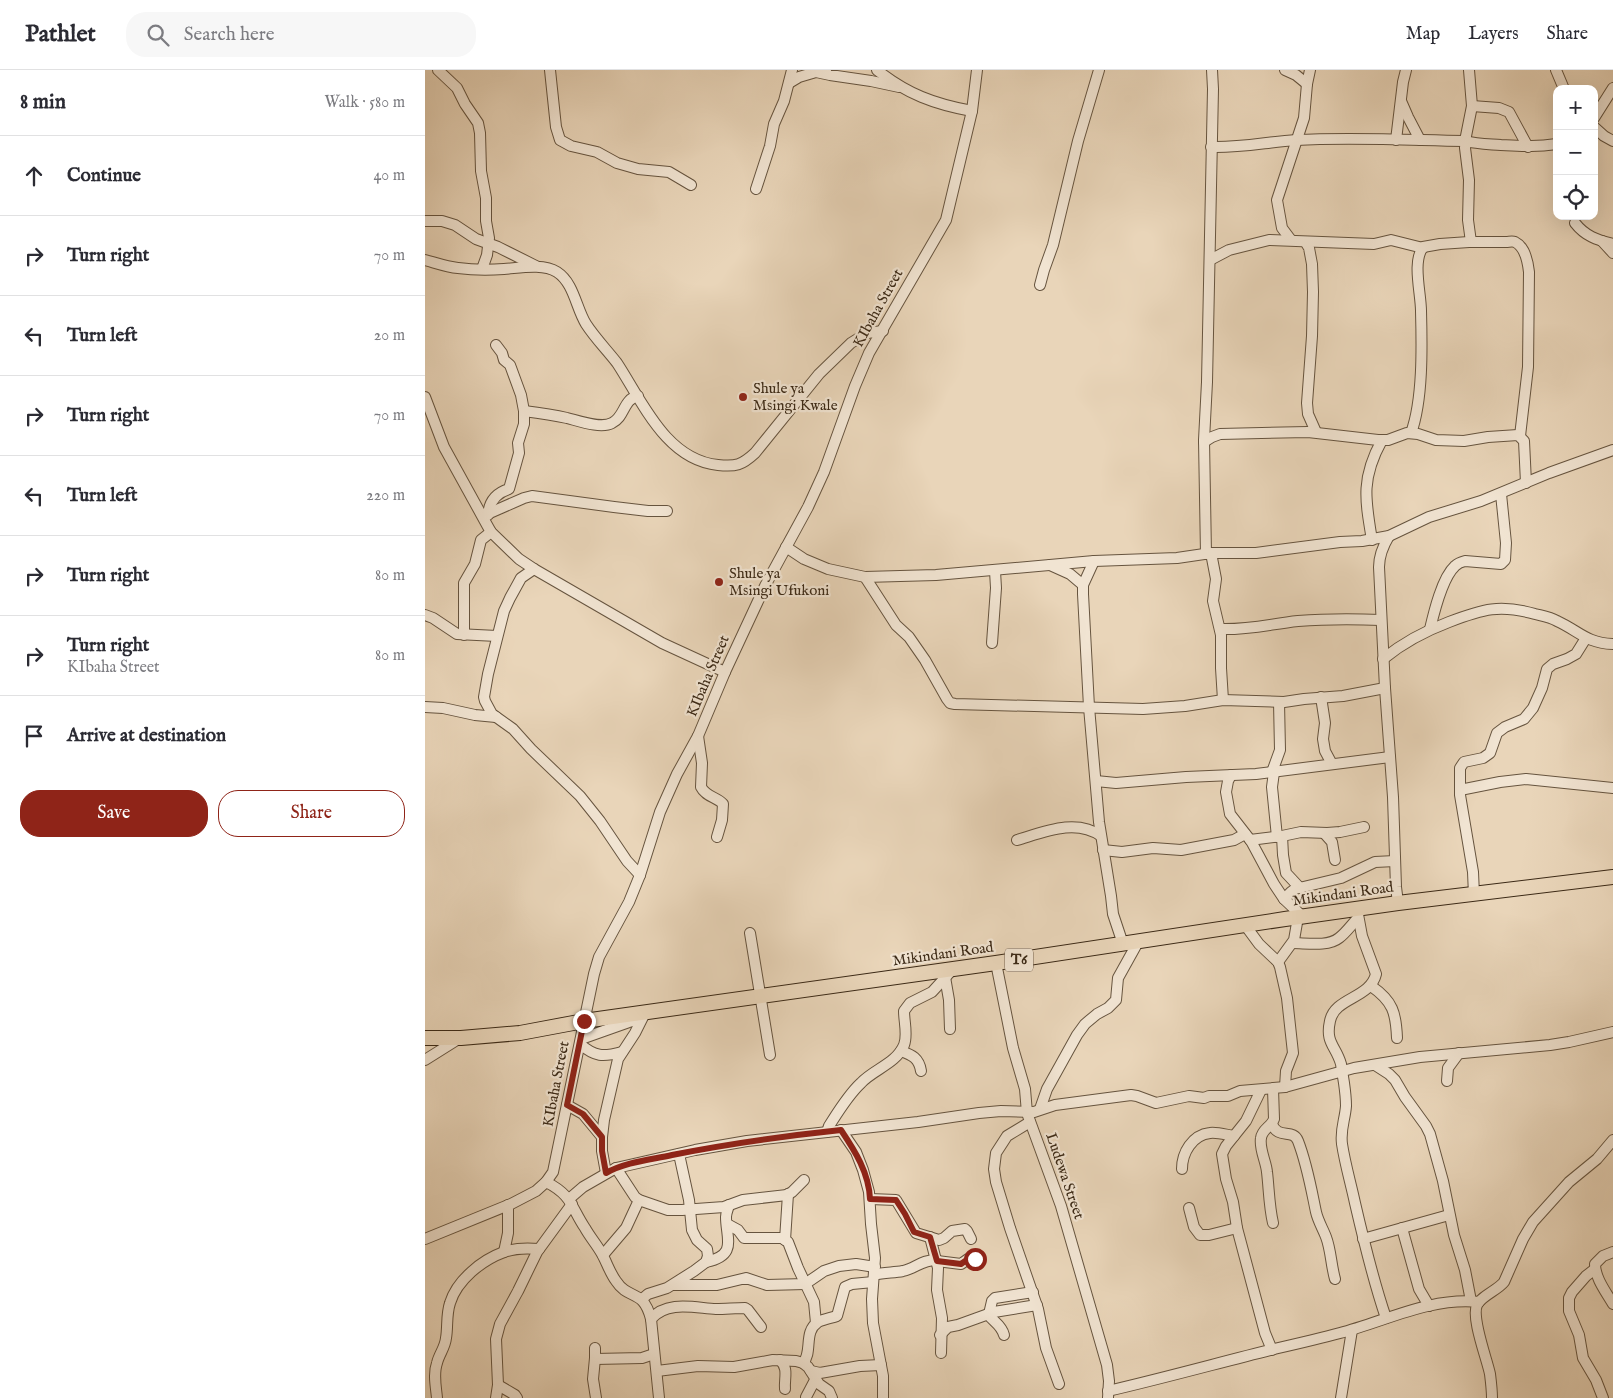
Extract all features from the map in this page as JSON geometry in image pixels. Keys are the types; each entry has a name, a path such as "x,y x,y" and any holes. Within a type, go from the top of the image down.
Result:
{"highway":[{"name":"Mikindani Road","path":"425,1038 461,1038 520,1033 584,1021 643,1016 760,996 949,973 996,963 1300,917 1357,914 1398,903 1613,877"}],"street":[{"path":"438,70 457,88 462,100 478,124 480,133 481,171 486,198 485,212 489,238 487,255 482,270"},
{"path":"550,70 556,127 560,140 571,146 593,150 617,163 638,169 669,172 691,185"},
{"path":"756,189 770,146 774,124 785,101 792,70"},
{"path":"877,70 899,87"},
{"name":"KIbaha Street","path":"546,1182 555,1164 599,957 629,902 641,875 660,812 677,774 699,736 725,672 765,586 808,507 824,472 855,386 869,354 945,220 972,112 977,70"},
{"path":"1040,285 1053,245 1078,141 1099,70"},
{"path":"1212,70 1210,260 1204,442 1209,553 1216,579 1213,601 1220,629 1223,700"},
{"path":"1285,70 1296,75 1307,84"},
{"path":"1291,240 1282,228 1277,200 1304,118 1310,70"},
{"path":"1396,140 1406,70"},
{"path":"1469,70 1472,106 1465,141 1465,155 1469,180 1468,220 1471,242"},
{"path":"1556,70 1562,85"},
{"path":"789,83 799,77 816,72 899,87 935,103 972,112"},
{"path":"1598,112 1613,88"},
{"path":"1401,100 1408,118 1421,140"},
{"path":"1472,106 1499,108 1509,112 1528,147"},
{"path":"1598,130 1613,141"},
{"path":"1211,147 1232,147 1297,140 1350,139 1465,141 1483,145 1528,147 1553,144"},
{"path":"425,221 449,223 460,228 475,239 489,243 538,267 557,272 563,277 586,325 617,363 661,431 671,442 704,463 728,466 739,465 755,453 819,374 851,343 867,333 883,331"},
{"path":"1575,222 1581,231 1590,237 1613,244"},
{"path":"1210,260 1229,250 1269,240 1291,240 1306,243 1374,244 1391,240 1423,248 1440,244 1515,242 1521,249 1529,272 1529,358 1520,436 1525,448 1527,483"},
{"path":"1602,241 1613,253"},
{"path":"1306,243 1309,248 1312,264 1313,292 1307,403 1308,414 1316,432"},
{"path":"1411,433 1416,420 1420,372 1421,313 1418,260 1423,248"},
{"path":"425,260 458,268 482,270 538,267"},
{"path":"485,516 491,501 509,489 519,453 518,443 524,424 521,395 510,365 504,360 496,344"},
{"path":"524,411 568,418 584,423 608,425 618,419 629,400 638,396"},
{"path":"425,397 444,447 485,516 491,532 519,559 662,643 725,672"},
{"path":"1204,442 1220,434 1307,432 1382,440 1411,433 1436,440 1464,441 1496,436 1520,436"},
{"path":"1372,540 1367,509 1367,480 1368,472 1382,440"},
{"path":"786,547 804,559 828,569 865,577 995,571 1094,561 1177,558 1209,553 1265,552 1340,542 1372,540 1389,536 1429,517 1481,502 1549,473 1613,450"},
{"path":"1430,629 1443,588 1449,573 1455,566 1465,561 1501,564 1505,560 1506,543 1501,494"},
{"path":"485,516 532,496 648,511 667,511"},
{"path":"465,635 465,583 475,564 481,540 491,532"},
{"path":"1389,536 1379,558 1383,660 1393,797 1398,903"},
{"path":"1094,561 1083,585 1089,708 1103,850 1113,914 1123,944"},
{"path":"1048,565 1065,572 1083,585"},
{"path":"535,569 521,578 510,598 497,636 488,674 484,697 487,708 513,729 580,796 600,821 627,861 641,875"},
{"path":"992,643 996,588 995,571"},
{"path":"865,577 896,625 909,637 925,660 950,703 1143,709 1185,706 1223,700 1279,702 1343,696 1385,688"},
{"path":"1383,660 1400,646 1430,629 1471,613 1488,609 1511,608 1559,621 1591,641 1613,644"},
{"path":"425,615 433,618 455,634 497,636"},
{"path":"1220,629 1255,628 1301,621 1381,620"},
{"path":"1474,895 1473,872 1459,790 1461,765 1468,761 1483,758 1490,752 1495,738 1501,730 1524,719 1533,708 1542,688 1547,668 1576,654 1586,638"},
{"path":"1321,697 1325,723 1323,739 1325,751 1332,764"},
{"path":"1279,702 1280,750 1273,772 1272,787 1286,873 1300,888"},
{"path":"425,707 458,710 475,715 496,717"},
{"path":"425,716 437,708"},
{"path":"699,736 703,763 701,787 708,795 716,798 723,804 723,820 717,837"},
{"path":"1096,782 1117,783 1273,772 1389,757"},
{"path":"1231,775 1226,789 1229,810 1264,863 1274,884 1300,917 1293,943 1278,962"},
{"path":"1459,790 1527,779 1613,788"},
{"path":"1103,850 1122,852 1153,848 1181,850 1247,837 1279,837 1301,832 1325,833 1363,827"},
{"path":"1017,840 1045,831 1065,828 1090,829 1101,836"},
{"path":"1325,833 1331,842 1335,860"},
{"path":"1285,899 1291,892 1300,888 1341,878 1375,862 1395,862"},
{"path":"1293,943 1334,941 1339,938 1357,914"},
{"path":"1357,914 1376,974 1371,986 1340,1005 1333,1012 1330,1019 1329,1040 1340,1063 1342,1072 1346,1106 1341,1129 1342,1142 1363,1239 1386,1318"},
{"path":"1245,925 1259,944 1278,962 1280,967 1287,998 1293,1052 1286,1071 1285,1087"},
{"path":"750,933 770,1055"},
{"path":"1039,1110 1047,1089 1077,1035 1085,1024 1116,1000 1117,978 1138,942"},
{"name":"Ludewa Street","path":"996,963 1011,1040 1025,1088 1029,1117 1061,1206 1107,1365 1108,1395"},
{"path":"949,973 950,1029"},
{"path":"827,1132 829,1126 855,1088 874,1072 890,1063 901,1051 905,1039 905,1008 910,1003 932,992 949,973"},
{"path":"1371,986 1378,991 1394,1010 1397,1038"},
{"path":"622,1052 609,1056 600,1056 585,1049 580,1042 643,1016"},
{"path":"606,1173 602,1151 602,1137 618,1059 635,1033 643,1016"},
{"path":"1059,1384 1046,1348 1037,1305 1010,1228 994,1169 996,1153 1007,1136 1034,1112 1055,1105 1131,1095 1161,1103 1183,1097 1228,1096 1240,1091 1285,1087 1354,1068 1420,1057 1550,1045 1613,1032"},
{"path":"425,1060 461,1038"},
{"path":"901,1051 916,1058 919,1061 921,1071"},
{"path":"1447,1081 1448,1068 1459,1053"},
{"path":"1375,1065 1395,1080 1405,1098 1426,1126 1443,1181 1449,1215 1475,1301 1476,1317 1490,1374 1492,1398"},
{"path":"1273,1088 1274,1119 1272,1124 1262,1132 1260,1144 1267,1172 1273,1223"},
{"path":"1261,1090 1246,1121 1225,1146 1222,1154 1237,1228 1265,1333 1273,1350"},
{"path":"567,1105 583,1114 602,1137"},
{"path":"495,1398 498,1385 496,1339 500,1324 539,1249 570,1202 583,1187 606,1173 636,1162 747,1141 1001,1111 1029,1117"},
{"path":"1272,1124 1276,1131 1281,1134 1293,1135 1297,1138 1306,1163 1317,1213 1327,1238 1335,1278"},
{"path":"841,1130 856,1152 866,1179 870,1199 874,1274 873,1323 881,1364 883,1398"},
{"path":"1182,1169 1182,1159 1185,1151 1195,1140 1209,1133 1234,1136"},
{"path":"1108,1395 1367,1326 1386,1318 1429,1306 1447,1302 1475,1301 1498,1289 1504,1282 1528,1229 1544,1208 1569,1182 1597,1159 1613,1140"},
{"path":"679,1154 690,1209 692,1230 697,1240 707,1249 707,1262"},
{"path":"616,1168 635,1197 668,1210 720,1207 743,1200 788,1194 804,1180"},
{"path":"425,1239 536,1192 546,1182 555,1187 570,1202 584,1228 603,1254 617,1283 631,1294 642,1299 648,1307 651,1319 659,1398"},
{"path":"788,1194 785,1240 791,1247 798,1268 814,1302 816,1323 808,1338 808,1356 803,1362"},
{"path":"870,1199 896,1200 914,1232 935,1240 941,1239 952,1232 965,1229 971,1240"},
{"path":"603,1254 626,1228 639,1200"},
{"path":"504,1252 508,1233 508,1205"},
{"path":"642,1299 645,1296 661,1291 707,1262 720,1257 728,1247 729,1236 726,1216 729,1205"},
{"path":"1189,1208 1194,1227 1200,1235 1209,1235 1237,1228"},
{"path":"1363,1239 1449,1215"},
{"path":"727,1224 738,1230 744,1238 785,1240"},
{"path":"1402,1228 1419,1289 1429,1306"},
{"path":"930,1237 937,1261 937,1290 942,1318 941,1353"},
{"path":"437,1398 435,1370 444,1349 448,1313 454,1291 480,1265 504,1252 516,1249 539,1249"},
{"path":"1613,1252 1603,1256 1595,1264 1595,1270 1613,1304"},
{"path":"816,1323 837,1316 844,1289 847,1286 874,1274 905,1270 925,1261 961,1264 968,1259 978,1259"},
{"path":"673,1284 717,1284 745,1278 767,1285 805,1284 823,1271 839,1266 856,1264 874,1274"},
{"path":"1595,1270 1586,1276 1572,1292 1569,1298 1569,1311 1579,1335 1583,1358 1596,1380 1603,1398"},
{"path":"1004,1334 1001,1327 992,1321 988,1314 991,1301 995,1298 1033,1292"},
{"path":"1011,1295 1013,1303 1011,1309"},
{"path":"941,1335 948,1327 956,1326 988,1314 1037,1305"},
{"path":"651,1319 661,1311 672,1308 693,1306 718,1309 745,1308 749,1310 761,1326"},
{"path":"1341,1398 1351,1330"},
{"path":"595,1348 593,1379 596,1398"},
{"path":"595,1360 642,1358 654,1354"},
{"path":"657,1371 698,1366 734,1367 780,1360 803,1362 832,1398"},
{"path":"780,1360 786,1369 785,1389"},
{"path":"813,1375 881,1364"},
{"path":"806,1397 813,1375"},
{"path":"498,1385 515,1394 517,1398"}],"place":[{"name":"Shule ya Msingi Kwale","path":"743,397"},
{"name":"Shule ya Msingi Ufukoni","path":"719,582"}],"route":[{"path":"584,1021 567,1105 583,1114 602,1137 603,1161 606,1173 636,1162 695,1150 747,1141 841,1130 856,1152 866,1179 870,1199 896,1200 914,1232 930,1237 937,1261 961,1264 968,1259 975,1259"}]}
